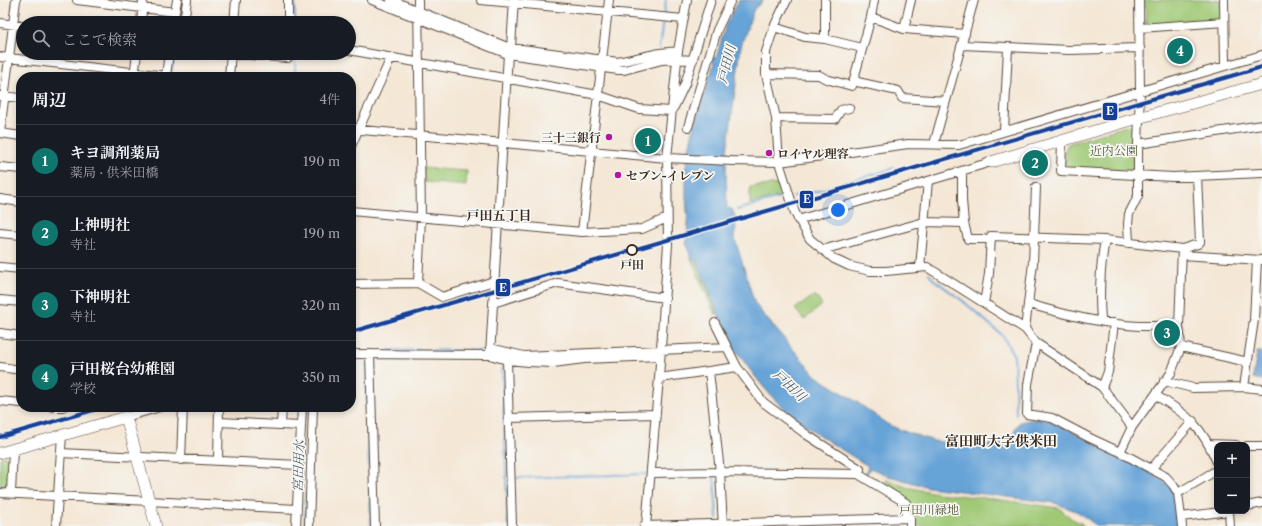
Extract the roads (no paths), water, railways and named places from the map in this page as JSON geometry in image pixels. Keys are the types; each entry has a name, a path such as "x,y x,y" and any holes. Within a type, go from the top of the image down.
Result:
{"street":[{"path":"16,0 9,58 2,96 0,133 16,135"},
{"path":"77,0 143,4 175,12 177,0"},
{"path":"185,16 187,0"},
{"path":"235,16 236,0"},
{"path":"288,0 288,16"},
{"path":"372,0 418,15 509,51 602,64 622,62 660,53 694,56"},
{"path":"391,0 418,15"},
{"path":"418,0 421,136 421,218 418,283"},
{"path":"481,0 514,1 683,19"},
{"path":"582,232 609,0"},
{"path":"687,0 677,55 667,158 668,244 665,298 651,473 645,526 723,525 906,518 910,518 910,526"},
{"path":"671,111 685,84 711,0"},
{"path":"688,127 717,30 731,0"},
{"path":"787,0 774,27 766,52 766,74 776,118 779,162 798,220 810,239 834,259 849,266 870,271 927,267 1025,329 1036,343 1102,388 1132,427"},
{"path":"825,0 825,39"},
{"path":"766,74 820,75 826,79 852,86 871,17 874,0"},
{"path":"904,30 911,0"},
{"path":"934,144 974,0"},
{"path":"1129,242 1129,214 1138,196 1138,118 1140,92 1139,0"},
{"path":"1224,0 1225,65"},
{"path":"490,351 502,144 514,1"},
{"path":"142,16 143,4"},
{"path":"871,17 904,30 965,34"},
{"path":"1140,28 1224,22"},
{"path":"0,23 16,25"},
{"path":"774,27 805,37 825,39 862,48"},
{"path":"962,45 1069,50 1140,48"},
{"path":"1004,131 1008,48"},
{"path":"356,51 598,95 639,109 671,111"},
{"path":"356,129 502,144 667,158 779,162 908,144 959,145 1262,55"},
{"path":"0,58 16,59"},
{"path":"356,127 391,58"},
{"path":"24,60 112,72"},
{"path":"134,72 136,60"},
{"path":"167,72 168,60"},
{"path":"229,60 229,72"},
{"path":"853,81 898,91 902,98 946,102"},
{"path":"798,220 1138,118 1262,84"},
{"path":"2,96 16,97"},
{"path":"776,118 835,119 841,110 849,108"},
{"path":"1138,144 1262,125"},
{"path":"1062,142 1061,171 1173,177 1262,173"},
{"path":"0,167 16,169"},
{"path":"962,171 964,223 968,239 990,239 991,236 1105,240 1129,242 1182,252 1259,260 1259,299 1254,320 1244,386"},
{"path":"1182,252 1200,242 1197,176"},
{"path":"920,267 928,181"},
{"path":"1025,329 1029,304 1035,238 1036,187"},
{"path":"0,199 16,201"},
{"path":"356,212 582,232 642,229 667,218"},
{"path":"822,250 924,222 964,223"},
{"path":"0,233 16,235"},
{"path":"984,303 989,274 990,239"},
{"path":"1101,320 1100,276 1101,259 1105,240"},
{"path":"1120,452 1132,427 1170,372 1181,347 1179,326 1182,252"},
{"path":"0,267 16,269"},
{"path":"356,284 418,283 442,297 494,281"},
{"path":"493,303 558,283 665,298"},
{"path":"0,300 16,302"},
{"path":"1029,304 1055,312 1114,323 1138,326 1179,326"},
{"path":"715,323 737,367 763,402 807,436 860,469 858,474"},
{"path":"1102,388 1108,372 1114,323"},
{"path":"0,334 16,336"},
{"path":"1036,343 1028,384 1027,414 1052,418 1166,477 1178,493 1182,526"},
{"path":"490,351 507,360 553,362 727,347"},
{"path":"1181,347 1248,362"},
{"path":"356,354 490,351 524,356 660,353"},
{"path":"370,354 375,526"},
{"path":"507,360 512,526"},
{"path":"0,367 16,369"},
{"path":"659,378 737,367"},
{"path":"709,371 720,472 723,525"},
{"path":"1164,382 1193,388 1244,386 1262,389"},
{"path":"1155,395 1175,406 1193,421 1209,444 1214,455"},
{"path":"0,401 16,403"},
{"path":"0,453 143,412"},
{"path":"181,460 183,412"},
{"path":"218,461 219,412"},
{"path":"281,425 282,412"},
{"path":"296,526 302,412"},
{"path":"309,526 313,412"},
{"path":"509,418 656,414"},
{"path":"126,417 138,456 156,526"},
{"path":"1151,469 1193,421"},
{"path":"219,422 301,426"},
{"path":"56,526 62,435"},
{"path":"1209,444 1214,444"},
{"path":"1250,446 1262,446"},
{"path":"11,493 13,449"},
{"path":"61,453 299,465"},
{"path":"651,473 720,472 858,474 906,503 906,518"},
{"path":"1178,493 1214,472"},
{"path":"0,493 297,509"},
{"path":"1250,505 1262,503"},
{"path":"1181,517 1214,513"},
{"path":"1229,514 1230,526"}],"water":[{"name":"戸田川","path":"739,0 764,0 754,9 741,46 727,152 727,208 732,209 735,216 736,229 734,236 755,304 763,314 816,376 857,402 887,424 934,441 989,445 1002,443 1011,439 1020,422 1032,419 1052,421 1164,481 1174,490 1178,526 1097,526 1078,512 1055,503 928,487 889,476 870,468 867,474 865,473 868,466 810,429 778,403 760,383 734,348 731,349 730,347 733,345 724,329 697,261 691,258 686,243 688,223 685,178 686,163 692,134 714,63 711,61 712,57 716,58 726,24"},
{"path":"1257,352 1262,352 1262,380 1253,378"}],"waterway":[{"name":"宮田用水","path":"295,0 295,16"},
{"path":"664,15 666,0"},
{"path":"179,16 180,5"},
{"path":"659,49 663,20"},
{"path":"172,72 173,60"},
{"name":"宮田用水","path":"295,60 295,72"},
{"path":"794,196 801,196 894,168"},
{"path":"737,210 783,197"},
{"path":"929,273 933,279 963,301 1003,336 1014,356 1016,414"},
{"path":"389,350 487,351"},
{"path":"365,361 371,526"},
{"path":"502,364 508,526"},
{"path":"516,478 646,474"},
{"path":"714,476 717,518"},
{"name":"宮田用水","path":"305,526 306,494"}],"place":[{"name":"戸田桜台幼稚園","path":"1180,51"},
{"name":"三十三銀行","path":"609,137"},
{"name":"キヨ調剤薬局","path":"648,141"},
{"name":"ロイヤル理容","path":"769,153"},
{"name":"上神明社","path":"1035,163"},
{"name":"セブン-イレブン","path":"618,175"},
{"name":"戸田","path":"632,250"},
{"name":"下神明社","path":"1167,333"}],"district":[{"name":"戸田五丁目","path":"499,215"},
{"name":"富田町大字供米田","path":"1001,441"}],"park label":[{"name":"近内公園","path":"1114,150"},
{"name":"戸田川緑地","path":"929,509"}]}
